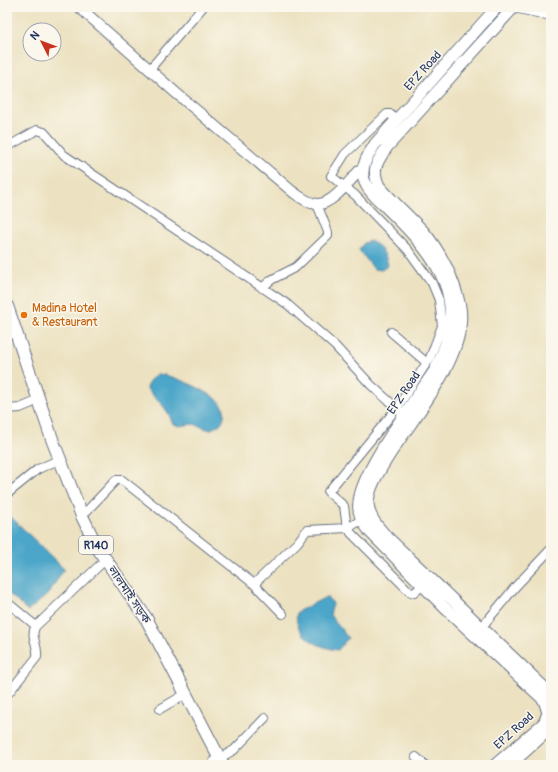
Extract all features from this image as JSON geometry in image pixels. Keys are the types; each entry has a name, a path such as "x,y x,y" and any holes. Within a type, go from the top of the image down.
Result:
{"main road":[{"name":"EPZ Road","path":"497,7 375,144 364,166 363,176 373,194 416,236 430,254 442,276 452,315 444,353 435,370 405,415 373,485 365,517 370,532 422,586 481,628 551,694"},
{"name":"EPZ Road","path":"405,415 439,382 454,354 461,322 460,307 449,273 433,244 424,232 379,186 374,176 377,163 386,147 514,7"},
{"name":"লালমাই সড়ক","path":"7,306 52,440 102,562"},
{"name":"লালমাই সড়ক","path":"7,326 32,403 72,511 85,539 141,620 184,694 217,762"},
{"name":"EPZ Road","path":"365,517 385,535 448,604 544,700 549,721 510,765"},
{"name":"EPZ Road","path":"495,765 544,723 549,721"}],"street":[{"path":"80,7 149,70 292,192 307,201 317,204 327,202 364,166"},
{"path":"149,70 203,7"},
{"path":"514,7 551,15"},
{"path":"396,120 390,114 387,114 345,154 331,176 354,195 408,250 432,283 439,300 442,326 440,335 405,415 328,490 329,493 344,506 348,528 351,533 411,593 414,593 422,586"},
{"path":"7,148 37,130 44,132 64,155 306,319 335,346 371,385 405,415"},
{"path":"262,288 271,280 296,267 328,236 328,232 317,204"},
{"path":"391,332 427,363"},
{"path":"7,409 20,408 32,403"},
{"path":"7,494 38,469 54,462"},
{"path":"82,516 119,478 254,584 283,614"},
{"path":"254,584 297,543 307,530 348,528 365,517"},
{"path":"481,628 516,586 551,549"},
{"path":"7,695 37,657 38,651 33,636 36,626 102,562"},
{"path":"7,602 36,626"},
{"path":"160,709 184,694"},
{"path":"217,762 234,750 265,718"},
{"path":"416,758 425,765"}],"water":[{"path":"370,241 374,242 380,247 386,257 388,265 382,270 374,269 359,250 364,243"},
{"path":"157,374 172,377 192,385 218,400 224,410 222,423 210,430 194,424 179,426 172,423 165,408 147,389 149,381"},
{"path":"7,513 64,569 48,594 28,611 7,592"},
{"path":"326,597 333,603 330,615 348,638 338,650 331,649 308,639 303,634 297,620 297,612"}],"place":[{"name":"Madina Hotel & Restaurant","path":"24,315"}]}
